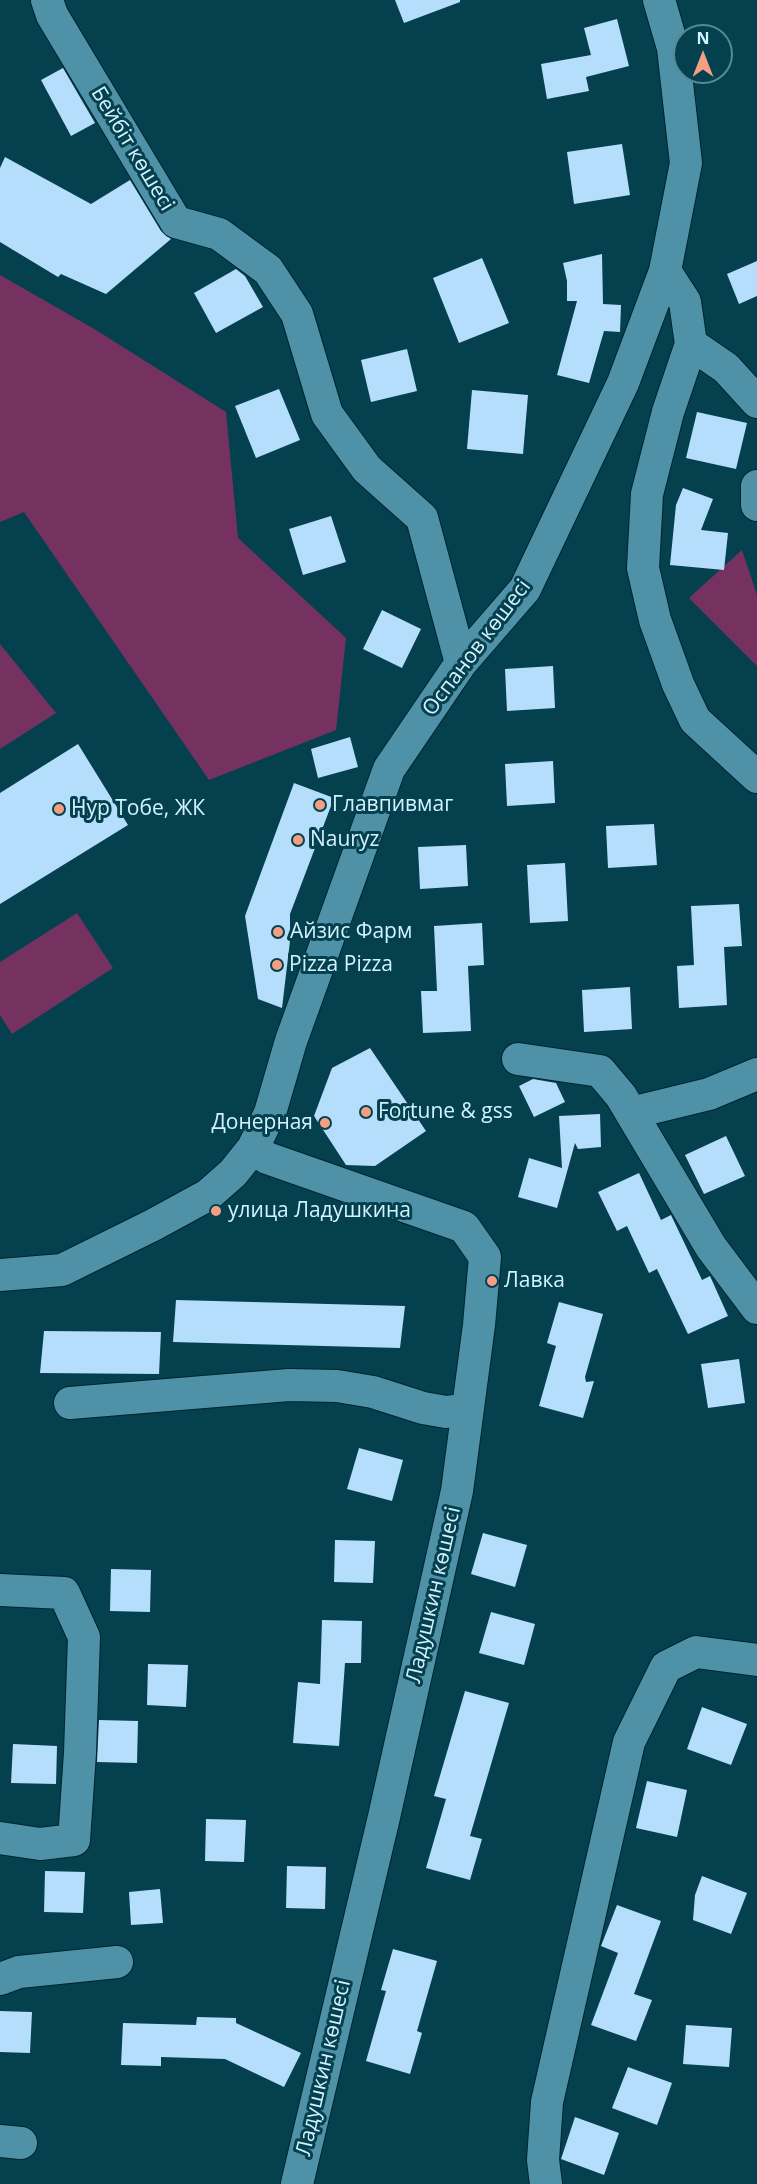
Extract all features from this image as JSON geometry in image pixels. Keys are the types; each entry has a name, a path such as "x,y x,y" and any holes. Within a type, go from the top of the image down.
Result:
{"street":[{"name":"Бейбіт көшесі","path":"47,0 52,15 176,222 219,234 268,270 297,314 327,414 367,470 422,518 461,663"},
{"name":"Оспанов көшесі","path":"0,1275 62,1270 153,1225 208,1195 233,1173 253,1148 270,1113 291,1041 389,770 461,663 525,589 623,383 665,271 686,163 673,48 659,0"},
{"path":"665,271 685,302 691,344 668,412 647,494 643,568 655,620 678,684 695,720 757,777"},
{"path":"691,344 726,368 757,402"},
{"path":"757,486 757,505"},
{"path":"518,1059 600,1071 631,1113 711,1247 757,1308"},
{"path":"631,1113 710,1094 757,1074"},
{"name":"Ладушкин көшесі","path":"253,1148 267,1158 464,1227 485,1257 468,1409 452,1514 384,1817 297,2184"},
{"path":"70,1403 288,1385 338,1386 374,1392 423,1408 446,1412 468,1409"},
{"path":"0,1590 64,1593 84,1637 74,1840 40,1844 0,1838"},
{"path":"546,2184 543,2160 547,2102 629,1742 666,1667 696,1652 757,1660"},
{"path":"0,1979 19,1972 117,1962"}],"shaded area":[{"path":"0,275 96,330 226,412 238,538 346,638 336,730 209,780 24,512 0,522"},
{"path":"742,550 757,595 757,666 689,598"},
{"path":"0,644 56,713 0,749"},
{"path":"77,913 113,968 12,1034 0,1015 0,962"}],"building":[{"path":"395,0 460,0 460,2 404,23"},
{"path":"617,19 629,66 586,77 589,91 547,99 541,64 591,55 584,28"},
{"path":"63,68 95,123 71,136 41,80"},
{"path":"622,144 630,195 574,204 567,152"},
{"path":"5,157 91,204 130,180 161,231 171,239 106,294 61,274 58,277 0,242 0,168"},
{"path":"602,254 603,304 621,305 620,332 604,331 589,383 557,375 577,301 567,301 567,281 563,263"},
{"path":"482,258 509,323 459,343 433,278"},
{"path":"757,261 757,296 739,304 727,274"},
{"path":"236,269 245,276 263,307 216,333 194,293"},
{"path":"407,349 417,391 371,402 361,360"},
{"path":"279,389 300,440 256,458 235,406"},
{"path":"472,390 528,395 523,454 467,449"},
{"path":"697,412 747,423 736,469 686,458"},
{"path":"683,488 713,499 701,530 728,533 724,570 670,565 676,505"},
{"path":"331,516 346,562 303,575 289,529"},
{"path":"382,610 421,629 402,668 363,649"},
{"path":"553,666 555,708 507,711 505,669"},
{"path":"350,737 358,767 318,778 311,749"},
{"name":"Нур Тобе, ЖК","path":"78,744 128,825 0,904 0,793"},
{"path":"553,761 555,803 507,806 505,764"},
{"path":"294,783 334,798 290,914 290,941 282,1008 258,999 245,916"},
{"path":"654,824 657,865 608,868 606,826"},
{"path":"466,845 468,886 420,889 418,847"},
{"path":"565,863 568,921 530,923 527,865"},
{"path":"739,904 742,946 724,947 727,1005 679,1008 677,966 694,965 691,906"},
{"path":"482,923 484,965 468,966 471,1031 423,1033 421,991 437,991 434,926"},
{"path":"630,987 632,1029 584,1032 582,990"},
{"path":"370,1048 426,1131 375,1166 346,1165 314,1116 332,1068"},
{"path":"533,1079 556,1083 565,1102 534,1117 519,1086"},
{"path":"600,1114 601,1147 578,1149 575,1143 557,1208 518,1197 529,1158 562,1168 559,1116"},
{"path":"726,1136 745,1176 704,1194 685,1155"},
{"path":"639,1173 661,1220 671,1215 702,1280 710,1276 728,1316 688,1334 657,1269 649,1273 627,1226 617,1231 598,1192"},
{"path":"176,1300 405,1306 400,1348 173,1342"},
{"path":"559,1302 603,1314 585,1377 586,1382 594,1381 583,1418 539,1406 556,1346 547,1343"},
{"path":"44,1331 161,1332 159,1374 40,1373"},
{"path":"739,1359 745,1403 708,1408 701,1364"},
{"path":"359,1448 403,1460 392,1501 347,1489"},
{"path":"483,1533 527,1545 515,1587 471,1574"},
{"path":"335,1540 375,1541 373,1583 334,1582"},
{"path":"111,1569 151,1570 150,1612 110,1611"},
{"path":"491,1612 535,1624 524,1665 479,1653"},
{"path":"322,1620 362,1621 361,1663 345,1663 339,1746 293,1743 298,1682 320,1684"},
{"path":"148,1664 188,1665 186,1707 147,1705"},
{"path":"465,1691 509,1703 470,1836 482,1839 470,1880 426,1868 446,1799 434,1796"},
{"path":"702,1707 747,1724 731,1765 687,1749"},
{"path":"99,1720 138,1721 137,1763 97,1762"},
{"path":"13,1744 57,1746 56,1784 11,1783"},
{"path":"647,1781 687,1790 677,1837 636,1828"},
{"path":"206,1819 246,1820 244,1862 205,1861"},
{"path":"287,1866 326,1867 325,1909 286,1908"},
{"path":"45,1871 85,1872 83,1913 44,1912"},
{"path":"702,1876 747,1893 731,1934 693,1920 695,1895"},
{"path":"160,1889 163,1923 131,1925 129,1892"},
{"path":"617,1905 661,1921 634,1994 652,2000 636,2041 591,2025 618,1953 601,1946"},
{"path":"393,1949 437,1961 417,2031 422,2033 410,2074 366,2061 386,1991 381,1990"},
{"path":"0,2011 32,2012 30,2053 0,2052"},
{"path":"197,2017 236,2018 236,2023 301,2053 284,2087 225,2059 161,2057 161,2066 121,2065 123,2023 196,2025"},
{"path":"686,2025 732,2028 729,2067 683,2064"},
{"path":"628,2067 672,2083 657,2125 612,2108"},
{"path":"575,2117 619,2133 604,2175 561,2159"}],"place":[{"name":"Главпивмаг","path":"320,805"},
{"name":"Нур Тобе, ЖК","path":"59,809"},
{"name":"Nauryz","path":"298,840"},
{"name":"Айзис Фарм","path":"278,932"},
{"name":"Pizza Pizza","path":"277,965"},
{"name":"Fortune & gss","path":"366,1112"},
{"name":"Донерная","path":"325,1123"},
{"name":"улица Ладушкина","path":"216,1211"},
{"name":"Лавка","path":"492,1281"}]}
